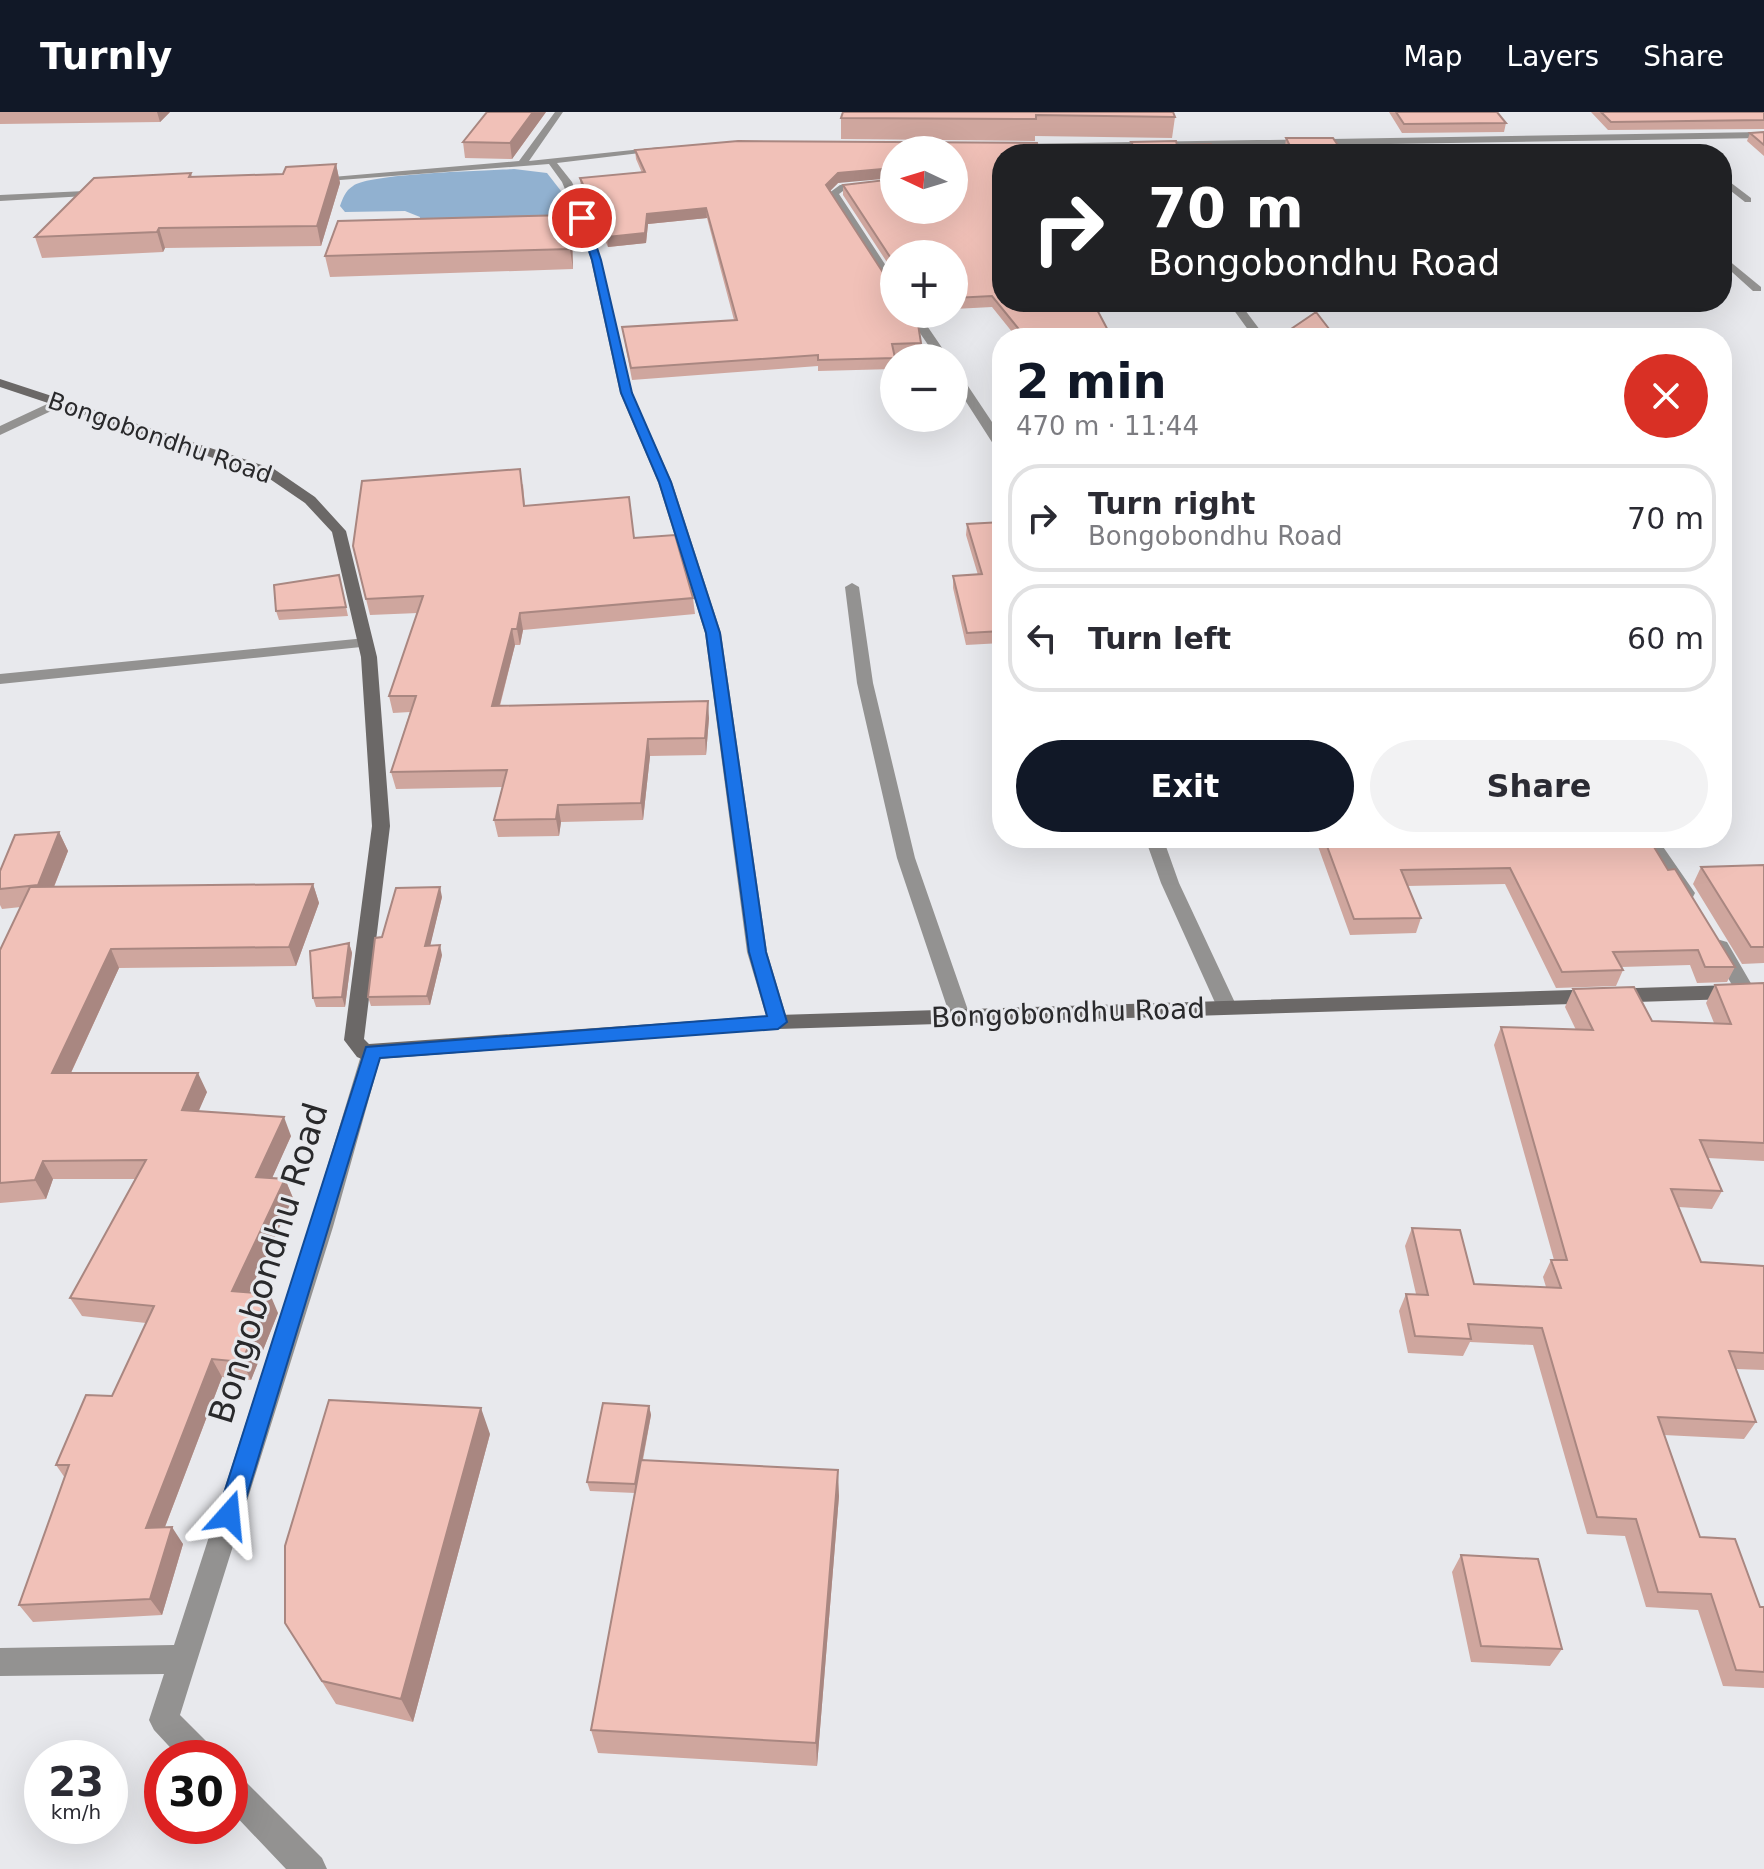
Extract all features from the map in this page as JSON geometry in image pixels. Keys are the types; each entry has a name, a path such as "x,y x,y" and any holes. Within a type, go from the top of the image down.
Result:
{"street":[{"path":"522,164 559,112"},
{"path":"1671,136 1681,144"},
{"path":"1334,144 1763,136"},
{"path":"1585,137 1593,144"},
{"path":"303,180 522,164 679,148"},
{"path":"551,161 567,182 582,218 596,260 626,393 665,482 713,633 757,952 778,1022"},
{"path":"880,184 840,188 834,193 880,264"},
{"path":"1732,187 1748,200"},
{"path":"0,198 122,191"},
{"path":"1732,267 1757,289"},
{"name":"Bongobondhu Road","path":"0,383 269,472 310,500 339,531 366,643 381,826 354,1040 359,1049 372,1052 778,1022 1755,992"},
{"path":"968,395 992,432"},
{"path":"0,431 60,402"},
{"path":"852,587 865,683 906,858 960,1016"},
{"path":"0,679 366,643"},
{"path":"1158,848 1170,883 1227,1007"},
{"path":"1655,848 1755,992"},
{"name":"Bongobondhu Road","path":"183,1740 164,1720 372,1052"},
{"path":"0,1662 184,1659"},
{"path":"248,1807 311,1869"}],"water":[{"path":"514,169 547,173 561,191 565,208 562,213 546,221 419,231 420,217 405,211 345,212 340,206 353,186 382,178"}],"building":[{"path":"487,112 533,112 510,143 463,142"},
{"path":"843,112 1173,112 1175,117 1036,115 1036,119 841,118"},
{"path":"1396,112 1497,112 1506,123 1404,124"},
{"path":"1601,112 1764,112 1764,120 1611,122"},
{"path":"1764,132 1764,145 1750,133"},
{"path":"1286,138 1333,138 1337,144 1289,144"},
{"path":"738,141 880,142 880,169 838,173 826,185 880,268 880,328 919,328 921,343 880,344 880,358 818,360 818,355 631,368 622,327 737,320 706,208 647,214 645,233 607,237 580,178 645,172 635,150"},
{"path":"1176,141 1177,144 1132,144 1131,142"},
{"path":"968,143 1037,143 992,144 992,296 968,297 968,240 880,242 843,185 880,181 880,224 968,224"},
{"path":"336,164 317,226 159,228 157,232 35,237 94,178 191,173 189,177 283,174 286,167"},
{"path":"569,215 570,249 325,256 338,221"},
{"path":"1005,312 1098,312 1107,328 1018,328"},
{"path":"1316,312 1328,328 1292,328"},
{"path":"520,469 524,506 629,497 634,538 675,535 693,598 520,613 517,629 512,629 492,706 708,701 705,738 648,739 641,803 558,805 556,819 494,820 507,770 391,772 416,696 389,696 423,596 366,599 353,546 362,481"},
{"path":"992,523 992,632 967,633 953,576 982,574 967,524"},
{"path":"339,575 346,607 276,611 274,585"},
{"path":"59,832 38,885 0,889 0,871 15,835"},
{"path":"1328,848 1655,848 1668,870 1675,869 1735,967 1705,967 1698,950 1613,952 1623,970 1562,972 1510,868 1401,870 1421,918 1354,919"},
{"path":"1764,865 1764,947 1751,947 1701,867"},
{"path":"313,884 289,947 111,949 52,1073 198,1073 182,1110 284,1117 256,1177 285,1179 232,1291 270,1294 242,1362 212,1359 146,1528 172,1527 150,1599 19,1605 69,1465 56,1465 86,1395 112,1396 154,1306 70,1298 146,1160 43,1161 35,1180 0,1183 0,950 30,887"},
{"path":"440,887 425,946 440,945 427,996 368,997 375,938 382,937 396,888"},
{"path":"349,943 342,997 313,998 310,951"},
{"path":"1764,983 1764,1143 1700,1140 1722,1191 1671,1189 1701,1262 1764,1266 1764,1353 1729,1351 1756,1422 1658,1417 1700,1537 1735,1539 1760,1607 1764,1607 1764,1672 1736,1670 1711,1594 1658,1592 1636,1519 1597,1517 1542,1328 1468,1324 1471,1339 1415,1336 1406,1294 1428,1295 1412,1228 1460,1230 1474,1284 1561,1288 1551,1260 1567,1260 1501,1027 1593,1030 1573,989 1634,987 1652,1021 1731,1024 1715,985"},
{"path":"329,1400 481,1408 401,1699 322,1681 285,1623 285,1546"},
{"path":"603,1403 649,1406 635,1484 587,1482"},
{"path":"641,1460 838,1470 816,1743 591,1730"},
{"path":"1461,1555 1538,1559 1562,1649 1481,1646"}],"route":[{"path":"229,1515 321,1227 372,1052 778,1022 757,952 713,633 665,482 626,393 596,260 582,218"}]}
